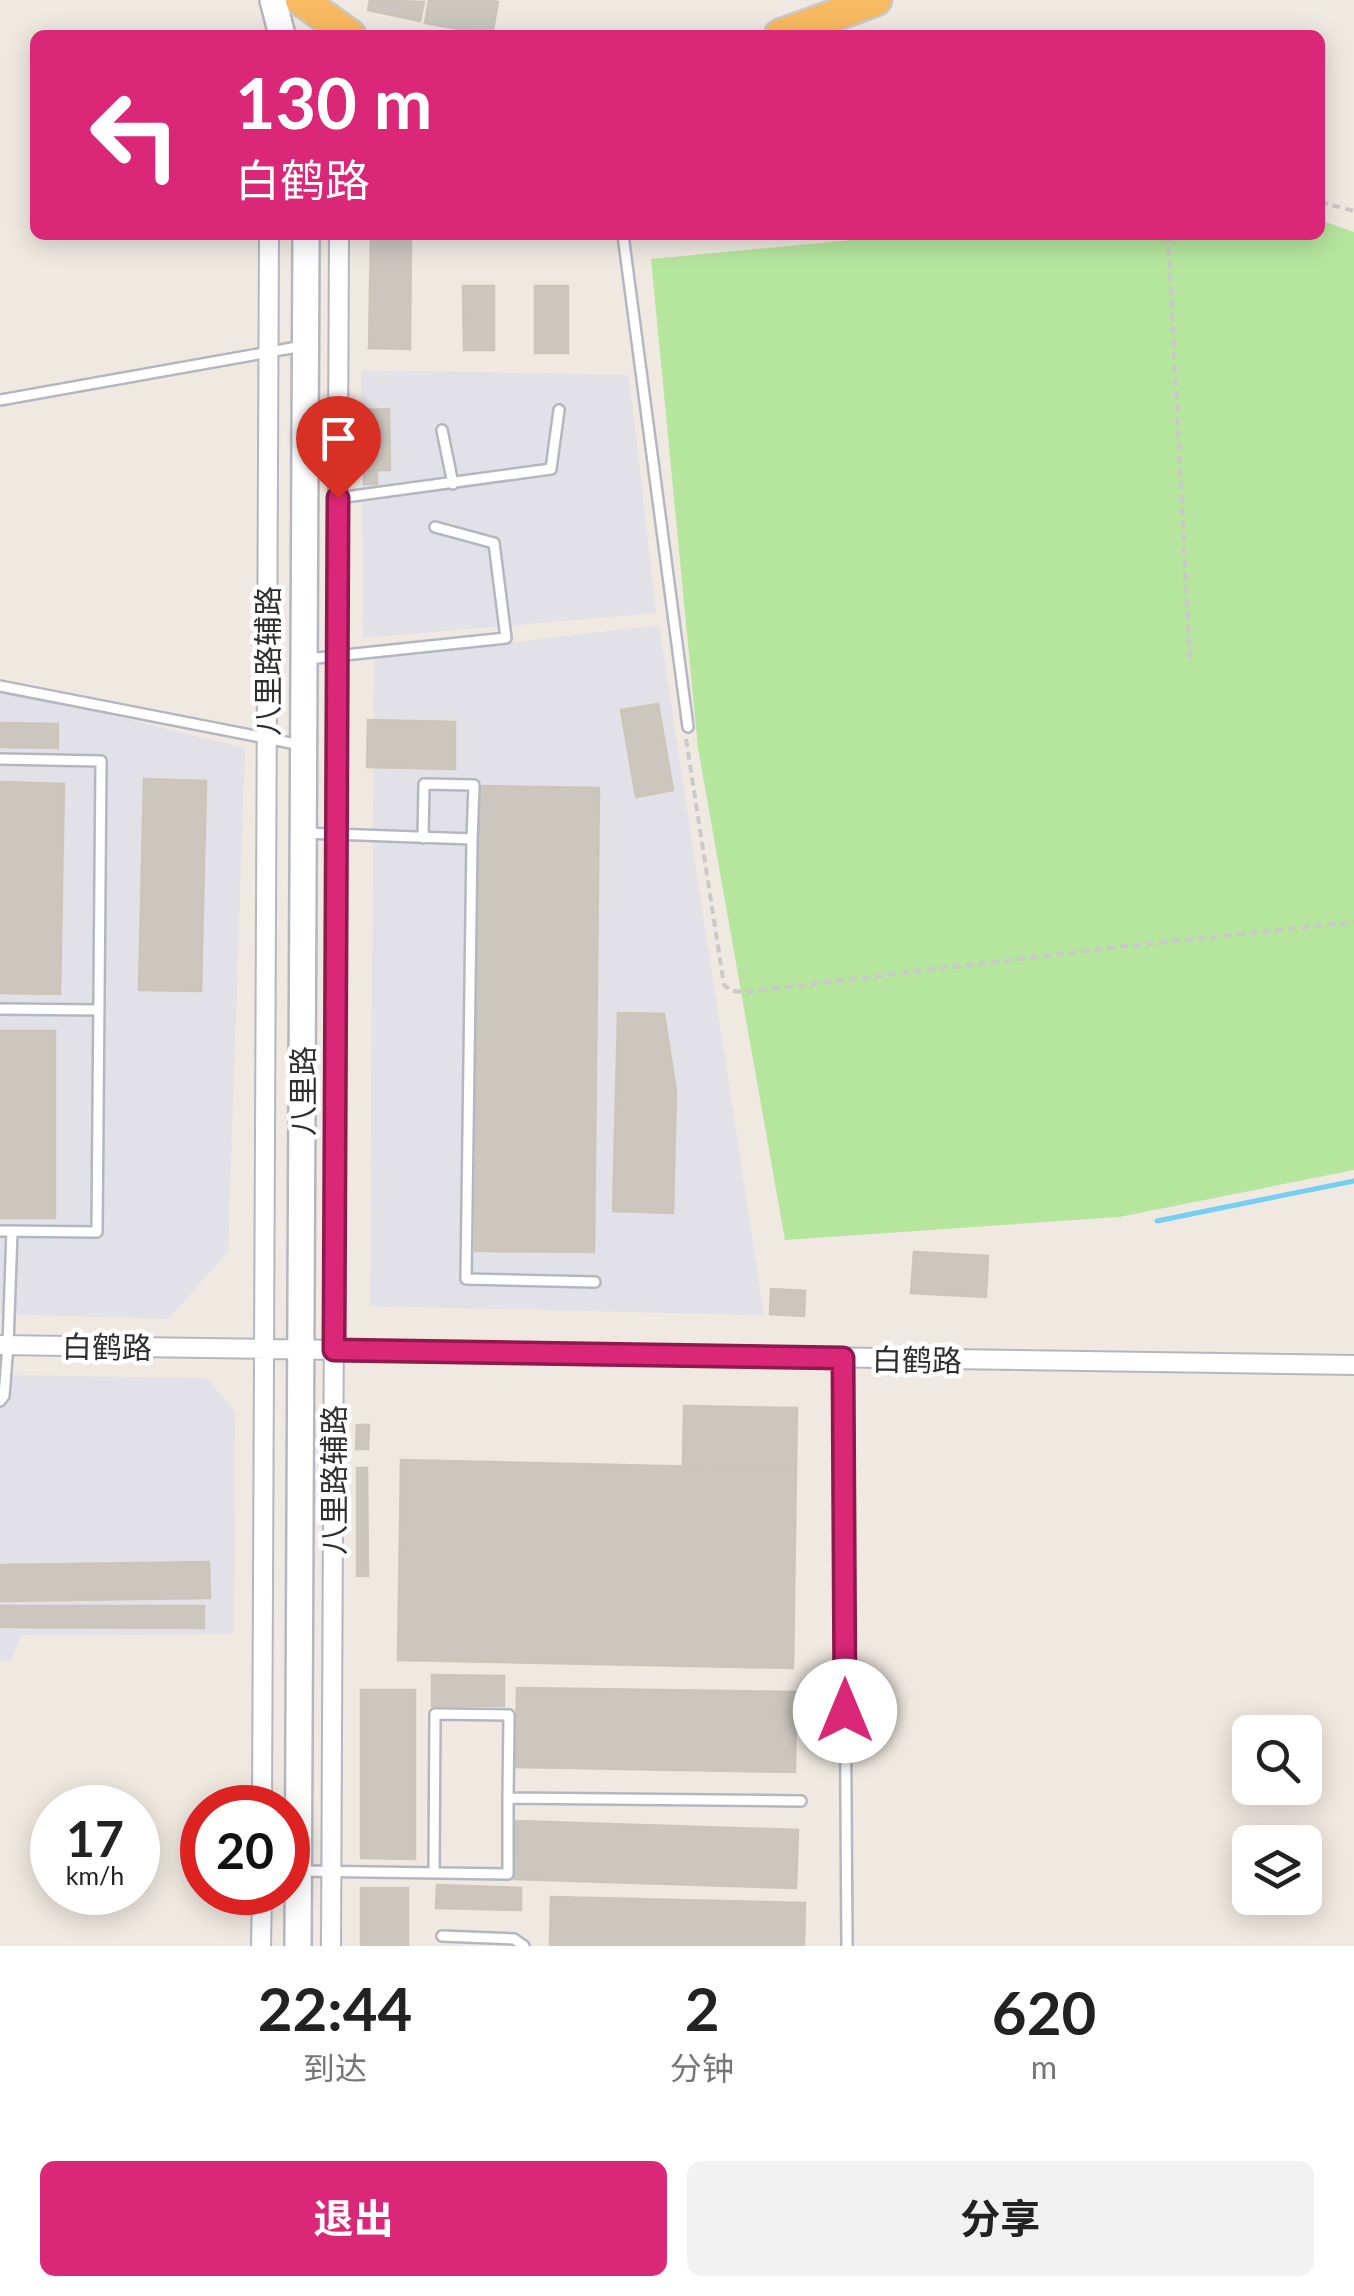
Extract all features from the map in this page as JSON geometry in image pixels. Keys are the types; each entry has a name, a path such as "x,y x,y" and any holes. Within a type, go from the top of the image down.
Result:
{"highway":[{"path":"301,0 343,30"},
{"path":"790,30 876,0"}],"main road":[{"path":"273,0 281,30"},
{"name":"八里路","path":"298,1785 306,240"},
{"name":"八里路","path":"298,1915 298,1946"}],"street":[{"name":"八里路辅路","path":"262,1785 269,240"},
{"name":"八里路辅路","path":"331,1946 340,240"},
{"name":"白鹤路","path":"4,1345 1354,1366"},
{"path":"262,1915 262,1946"}],"lane":[{"path":"784,30 820,9"},
{"path":"624,240 688,727"},
{"path":"0,400 306,345"},
{"path":"338,498 552,468 559,410"},
{"path":"442,430 452,484"},
{"path":"304,660 506,638 494,543 434,527"},
{"path":"0,686 304,745"},
{"path":"0,760 101,760 97,1232 6,1231 4,1396 0,1401"},
{"path":"422,838 424,784 474,785 466,1279 595,1282"},
{"path":"304,833 472,839"},
{"path":"0,1009 99,1010"},
{"path":"843,1358 847,1946"},
{"path":"310,1872 508,1874 509,1715 435,1714 434,1873"},
{"path":"508,1798 801,1802"},
{"path":"442,1936 514,1939 524,1946"}],"path":[{"path":"1325,203 1354,212"},
{"path":"1168,240 1190,664"},
{"path":"688,727 686,742 724,985 732,991 1354,922"}],"shaded area":[{"path":"361,370 629,375 656,613 363,638"},
{"path":"659,625 764,1315 370,1306 374,659"},
{"path":"0,688 245,748 228,1252 168,1319 0,1314"},
{"path":"0,1375 207,1378 235,1411 234,1634 21,1635 11,1661 0,1662"}],"green space":[{"path":"1325,222 1354,232 1354,1170 1119,1217 785,1240 698,748 651,259 852,240 1325,240"}],"building":[{"path":"370,0 424,2 420,21 368,10"},
{"path":"429,0 498,2 493,30 425,23"},
{"path":"371,240 411,240 410,349 369,348"},
{"path":"463,286 494,286 494,350 464,350"},
{"path":"535,286 568,286 568,353 535,353"},
{"path":"389,409 390,470 364,470 364,410"},
{"path":"364,470 377,470 377,484 364,484"},
{"path":"658,704 673,790 636,797 621,710"},
{"path":"368,720 455,722 455,769 367,767"},
{"path":"0,723 58,724 58,748 0,747"},
{"path":"144,779 206,781 201,991 139,990"},
{"path":"0,782 64,784 60,994 0,993"},
{"path":"479,786 599,788 594,1252 475,1251"},
{"path":"618,1013 664,1014 676,1091 673,1213 613,1211"},
{"path":"0,1031 55,1031 55,1218 0,1218"},
{"path":"914,1252 988,1256 986,1297 911,1293"},
{"path":"771,1289 805,1291 804,1316 770,1314"},
{"path":"684,1406 797,1408 796,1469 683,1466"},
{"path":"357,1425 369,1425 368,1449 356,1449"},
{"path":"401,1460 796,1469 793,1668 398,1660"},
{"path":"357,1468 367,1468 368,1576 357,1576"},
{"path":"209,1562 210,1598 0,1601 0,1565"},
{"path":"0,1606 204,1606 204,1628 0,1627"},
{"path":"432,1675 504,1676 504,1706 432,1706"},
{"path":"517,1688 796,1692 795,1772 516,1767"},
{"path":"361,1690 415,1690 415,1859 361,1858"},
{"path":"516,1821 798,1830 796,1888 514,1879"},
{"path":"437,1885 521,1888 521,1910 436,1908"},
{"path":"361,1888 408,1888 408,1946 361,1946"},
{"path":"551,1897 805,1903 804,1946 550,1946"}],"waterway":[{"path":"1157,1221 1354,1181"}],"route":[{"path":"338,498 334,1350 843,1358 845,1711"}]}
